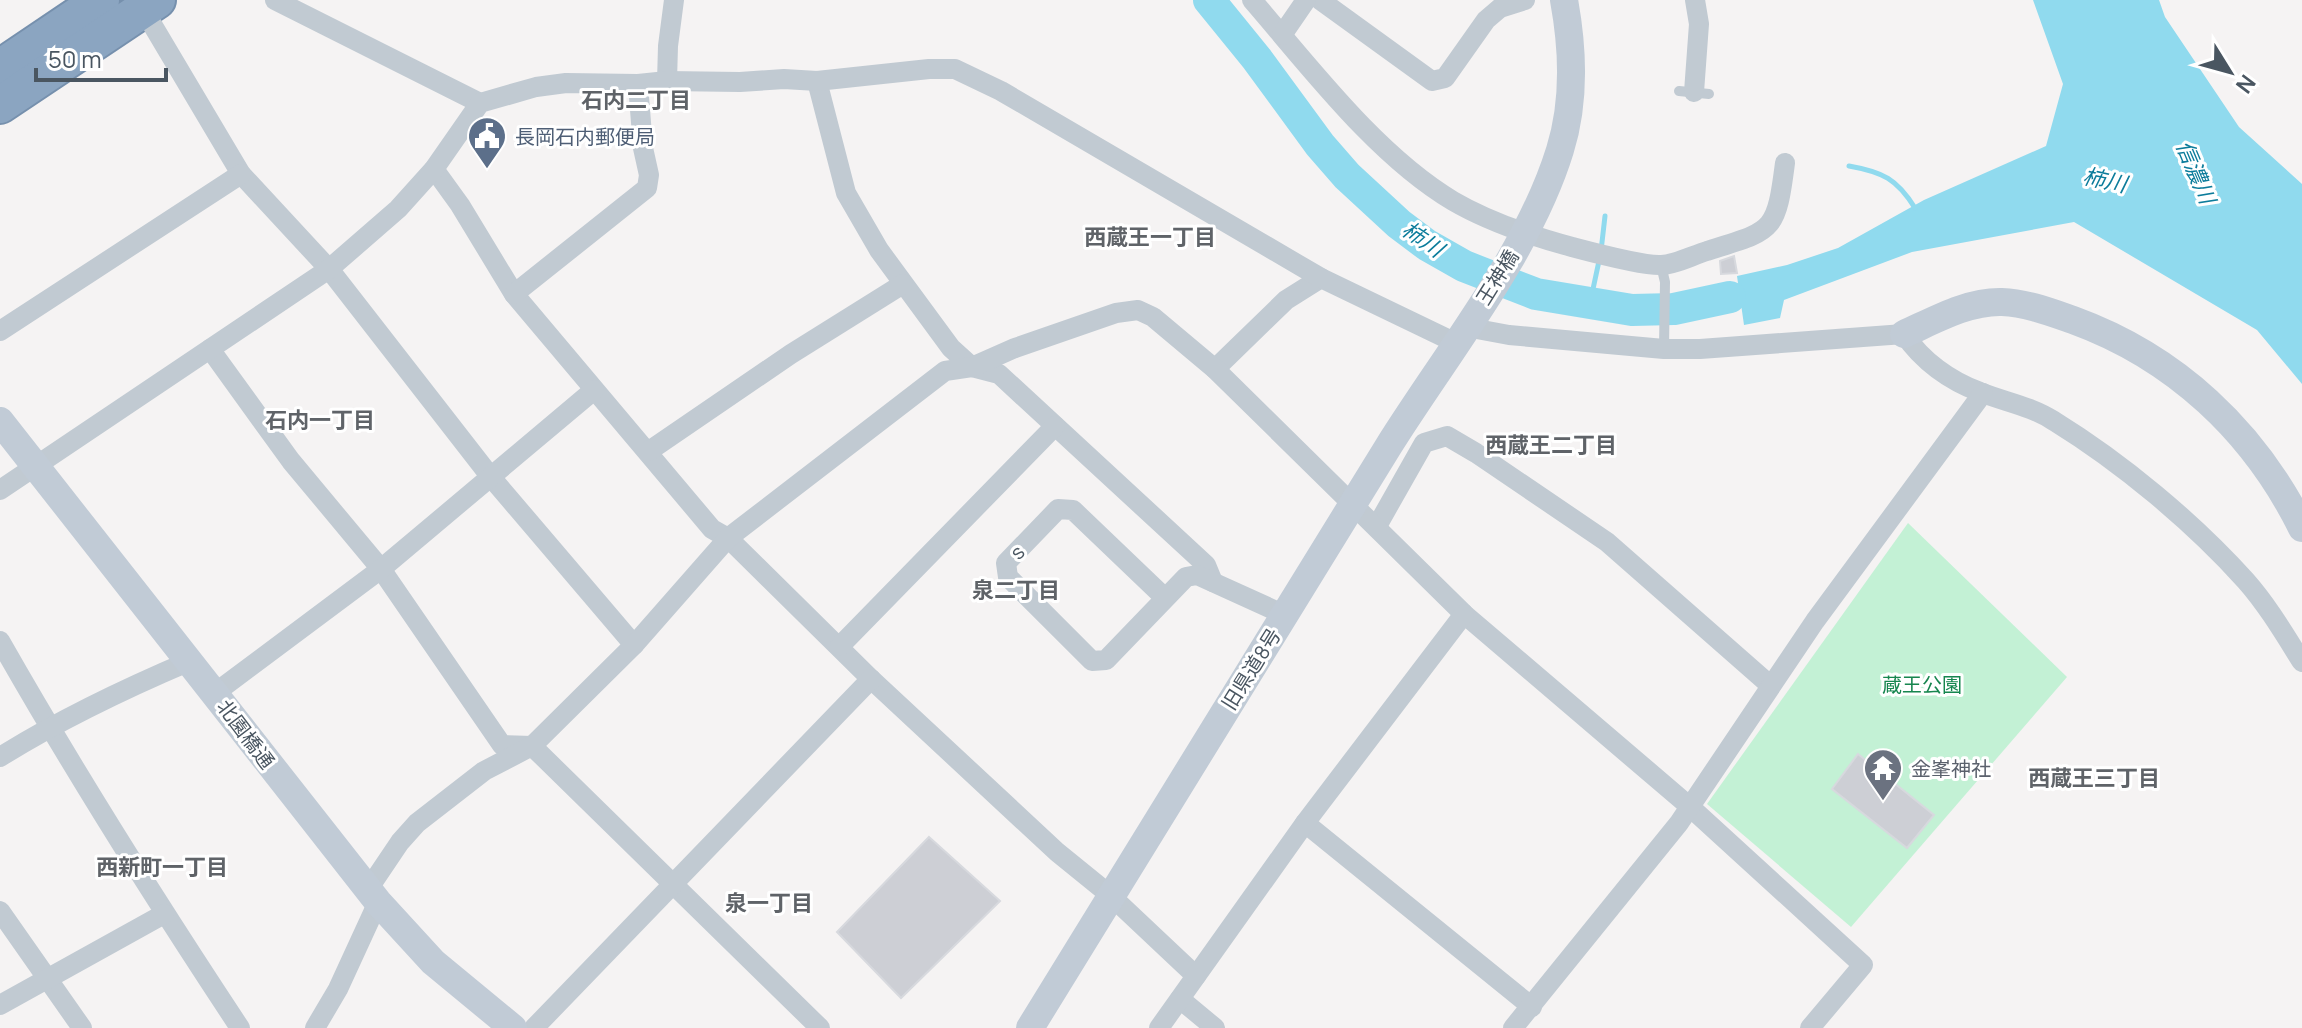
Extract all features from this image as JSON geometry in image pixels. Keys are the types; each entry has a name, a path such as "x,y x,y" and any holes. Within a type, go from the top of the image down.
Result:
{"highway":[{"path":"0,68 101,0"},
{"path":"0,105 150,4"}],"street":[{"path":"275,0 480,103"},
{"path":"667,81 674,0"},
{"path":"1252,0 1336,97 1413,172 1464,207 1522,238 1619,257 1663,274 1762,231 1773,221 1780,204 1785,163"},
{"path":"1282,35 1306,0"},
{"path":"1320,0 1432,81 1445,78 1494,4 1525,0"},
{"path":"1522,238 1541,202 1566,127 1571,87 1564,0"},
{"path":"1694,92 1699,24 1695,0"},
{"path":"150,4 241,174 329,269 490,476 634,645"},
{"path":"0,490 329,269 398,209 434,169 480,103 536,87 566,83 817,81 955,69 978,78 1321,278 1466,327 1509,335 1714,348 1904,334 1966,307 2002,302 2045,310 2118,339 2188,384 2240,431 2285,494 2302,528"},
{"path":"817,81 846,193 903,284 951,348 972,367 999,374 1206,565 1213,582"},
{"path":"514,294 647,188 649,175 643,148 638,84"},
{"path":"434,169 460,205 514,294 712,529 728,538 871,679 1196,976"},
{"path":"0,331 241,174"},
{"name":"王神橋","path":"1466,327 1522,238"},
{"path":"1215,369 1286,300 1321,278"},
{"path":"649,451 791,354 903,284"},
{"path":"315,1028 338,989 374,895 400,842 417,823 484,771 532,746 634,645 728,538 945,371 972,367 1015,348 1116,313 1138,310 1161,323 1215,369 1464,614 1689,806 1863,965 1810,1028"},
{"name":"旧県道8号","path":"1030,1028 1352,504 1466,327"},
{"path":"1904,334 1921,356 1947,375 1983,393 2007,399 2052,419 2129,472 2248,583 2302,662"},
{"path":"210,349 291,461 381,569 502,745 532,746 820,1028"},
{"path":"215,693 381,569 594,390"},
{"path":"1513,1028 1679,823 1862,557 1983,393"},
{"name":"北園橋通","path":"0,421 374,895 433,962 513,1028"},
{"path":"840,646 1055,426"},
{"path":"1377,526 1424,443 1447,436 1607,542 1771,686"},
{"name":"s","path":"1165,598 1073,510 1058,509 1006,563 1008,577 1092,661 1106,660 1186,577 1197,575 1285,615"},
{"path":"1159,1028 1305,823 1464,614"},
{"path":"0,641 164,914 240,1028"},
{"path":"0,757 115,693 190,661"},
{"path":"534,1028 871,679"},
{"path":"1305,823 1532,1007"},
{"path":"0,911 82,1028"},
{"path":"0,1005 164,914"},
{"path":"1180,999 1215,1028"}],"lane":[{"path":"1663,274 1664,343"}],"green space":[{"name":"蔵王公園","path":"1908,523 2067,677 1851,927 1707,804"}],"water":[{"name":"信濃川","path":"2033,0 2159,0 2165,17 2239,127 2302,184 2302,384 2257,330 2074,222 1912,252 1784,300 1780,318 1744,325 1737,276 1787,265 1838,248 1924,200 2046,146 2063,84"}],"building":[{"path":"1734,256 1737,273 1721,274 1720,261"},
{"name":"金峯神社","path":"1858,754 1934,815 1907,848 1832,789"},
{"path":"929,837 1000,901 901,998 837,932"}],"waterway":[{"name":"柿川","path":"1209,0 1347,176 1427,245 1464,266 1536,294 1632,310 1674,309 1730,297"},
{"path":"1849,166 1888,178 1915,208"},
{"path":"1601,251 1605,216"},
{"path":"1590,303 1599,261"}],"place":[{"name":"長岡石内郵便局","path":"487,170"},
{"name":"金峯神社","path":"1883,802"}],"district":[{"name":"石内二丁目","path":"636,100"},
{"name":"西蔵王一丁目","path":"1150,237"},
{"name":"石内一丁目","path":"320,420"},
{"name":"西蔵王二丁目","path":"1551,445"},
{"name":"泉二丁目","path":"1016,590"},
{"name":"西蔵王三丁目","path":"2094,778"},
{"name":"西新町一丁目","path":"162,867"},
{"name":"泉一丁目","path":"769,903"}]}
